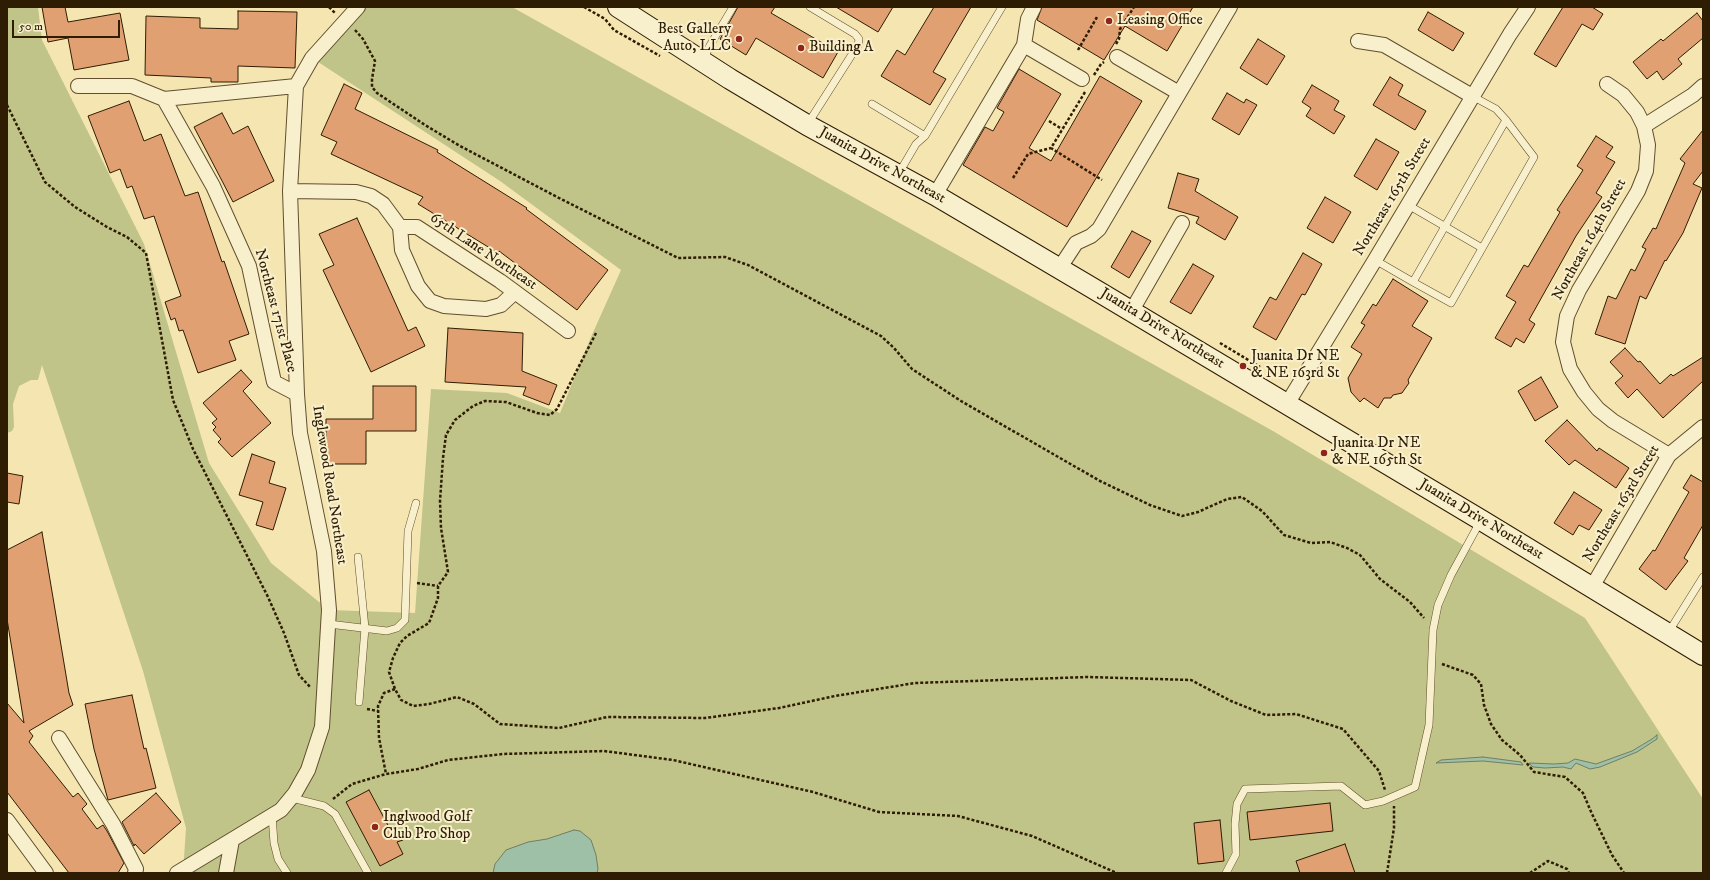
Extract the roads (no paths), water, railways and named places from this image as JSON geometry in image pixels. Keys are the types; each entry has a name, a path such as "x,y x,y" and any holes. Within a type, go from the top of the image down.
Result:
{"main road":[{"name":"Juanita Drive Northeast","path":"618,7 703,62 807,125 935,195 1481,520 1703,655"}],"street":[{"name":"Inglewood Road Northeast","path":"177,873 281,810 292,798 308,770 322,727 329,610 324,551 300,433 297,394 290,190 296,86 312,58 358,7"},
{"path":"935,195 1024,45 1028,19 1034,7"},
{"path":"1059,269 1076,244 1091,236 1099,229 1230,7"},
{"name":"Northeast 165th Street","path":"1287,404 1408,206 1472,96 1528,7"},
{"path":"1358,41 1384,45 1472,96"},
{"path":"1024,45 1087,83"},
{"path":"1112,56 1179,93"},
{"name":"Northeast 164th Street","path":"1607,84 1622,95 1637,112 1644,126 1648,145 1646,171 1638,191 1579,290 1567,316 1563,342 1570,369 1584,392 1598,410 1613,421 1670,455"},
{"path":"78,86 132,86 164,99 296,86"},
{"path":"1644,126 1693,95 1703,86"},
{"name":"Northeast 171st Place","path":"164,99 213,186 248,266 274,382 297,394"},
{"path":"290,190 356,192 371,196 383,204 400,227 402,250 418,286 430,301 444,306 486,309 501,305 515,292"},
{"path":"1131,312 1151,280 1182,224"},
{"name":"65th Lane Northeast","path":"400,227 417,227 515,292 568,331"},
{"name":"Northeast 163rd Street","path":"1592,587 1670,455 1703,427"},
{"path":"59,738 113,824 136,869 135,873"},
{"path":"7,820 46,873"},
{"path":"226,873 232,840"}],"lane":[{"path":"703,62 709,47 733,7"},
{"path":"807,125 858,45 859,39 855,34 810,7"},
{"path":"898,175 916,144 924,136 1002,7"},
{"path":"1375,260 1451,303 1534,157 1496,109 1472,96"},
{"path":"872,104 924,136"},
{"path":"1413,282 1506,120"},
{"path":"1408,206 1482,248"},
{"path":"329,624 387,631 397,628 405,620 408,531 416,503"},
{"path":"1226,873 1236,854 1235,824 1237,804 1245,789 1341,786 1365,804 1383,801 1415,787 1429,725 1433,660 1433,630 1438,606 1451,575 1481,520"},
{"path":"358,557 365,628 359,702"},
{"path":"1667,633 1703,577"},
{"path":"292,798 324,806 335,814 368,873"},
{"path":"272,816 274,843 278,859 286,873"}],"place":[{"name":"Leasing Office","path":"1109,21"},
{"name":"Best Gallery Auto, LLC","path":"739,39"},
{"name":"Building A","path":"801,48"},
{"name":"Juanita Dr NE & NE 163rd St","path":"1243,366"},
{"name":"Juanita Dr NE & NE 165th St","path":"1324,453"},
{"name":"Inglwood Golf Club Pro Shop","path":"375,827"}]}
